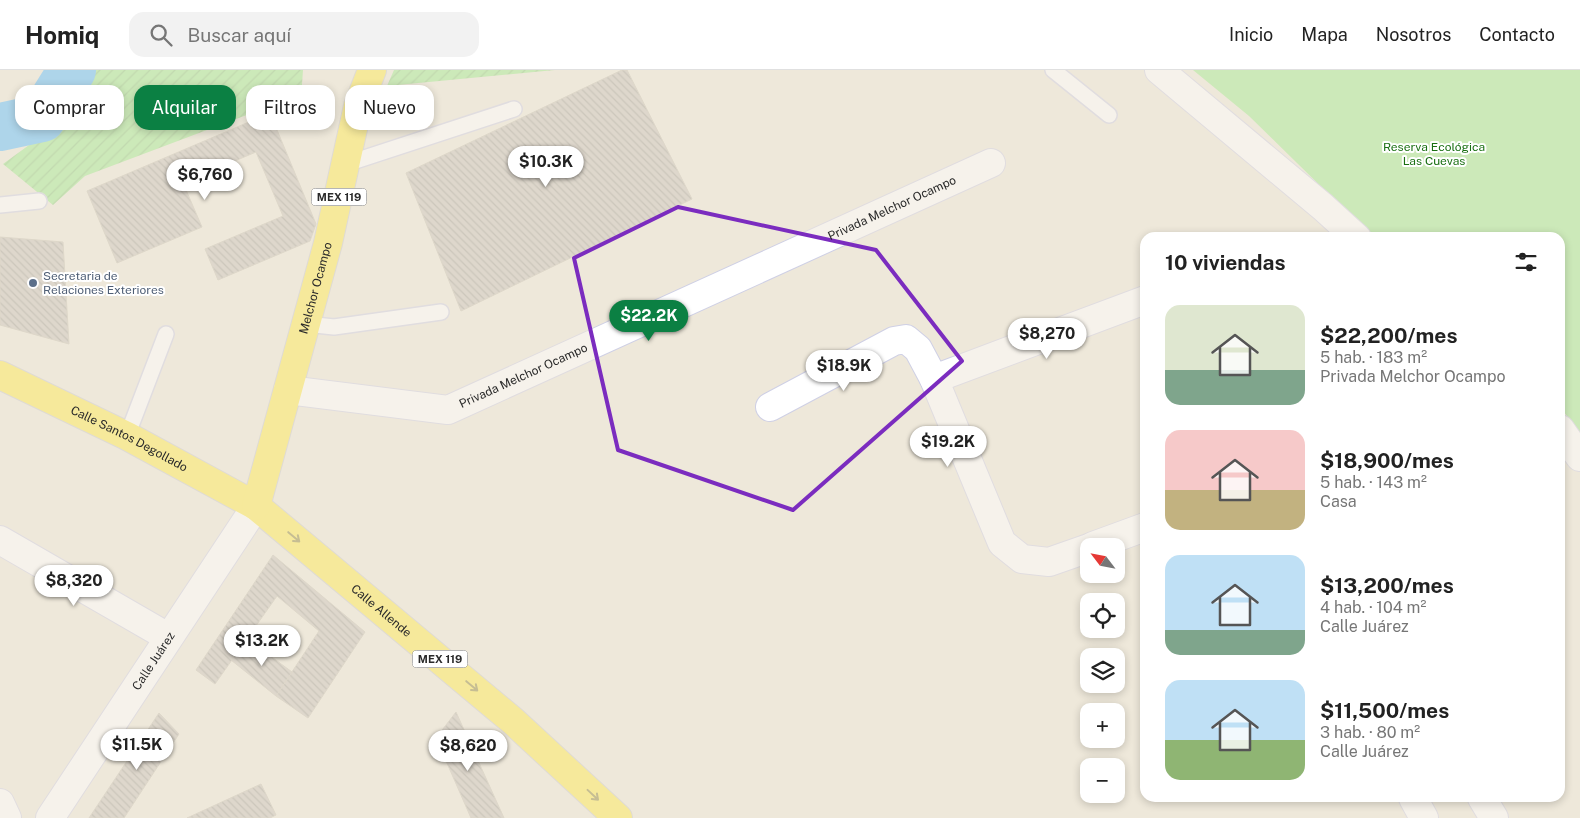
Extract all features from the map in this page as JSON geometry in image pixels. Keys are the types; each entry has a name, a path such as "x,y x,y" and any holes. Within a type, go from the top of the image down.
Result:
{"main road":[{"name":"Melchor Ocampo","path":"256,506 328,243 358,106 372,70"},
{"name":"Calle Santos Degollado","path":"0,374 127,436 256,506"},
{"name":"Calle Allende","path":"256,506 513,721 618,818"}],"street":[{"path":"1159,70 1351,232"},
{"name":"Privada Melchor Ocampo","path":"288,390 448,410 991,163"},
{"path":"934,379 1140,302"},
{"path":"770,407 894,341 906,339 918,349 934,379 1002,543 1022,559 1049,562 1080,551"},
{"path":"1565,436 1580,457"},
{"name":"Calle Juárez","path":"50,818 256,506"},
{"path":"1116,538 1140,530"},
{"path":"0,540 168,637"},
{"path":"1415,802 1424,818"},
{"path":"0,803 8,818"}],"lane":[{"path":"1053,70 1109,115"},
{"path":"346,164 514,109"},
{"path":"0,205 39,200"},
{"path":"306,324 334,327 442,312"},
{"path":"127,436 166,334"}],"highlighted area":[{"path":"678,207 876,250 962,361 793,510 618,450 574,258"}],"green space":[{"path":"86,70 303,70 302,85 246,85 246,115 236,119 236,85 134,85 134,130 207,130 85,176 53,205 3,164 50,130 124,130 124,85 77,85"},
{"path":"394,70 555,70 398,85 387,85"},
{"name":"Reserva Ecológica Las Cuevas","path":"1193,70 1580,70 1580,433 1565,414 1565,232 1369,232 1249,116"}],"building":[{"path":"622,70 627,70 692,199 461,311 406,173"},
{"path":"246,123 246,130 277,130 316,224 310,241 218,280 205,249 283,216 256,152 183,183 202,227 117,263 87,191 230,130 236,130 236,127"},
{"name":"Secretaria de Relaciones Exteriores","path":"0,237 63,242 69,344 0,325"},
{"path":"273,555 365,632 308,718 276,696 319,631 277,596 215,684 196,670"},
{"path":"246,638 292,672 276,696 231,660"},
{"path":"456,712 504,818 471,818 436,738"},
{"path":"159,713 179,734 124,818 89,818"},
{"path":"261,784 276,815 270,818 187,818"}],"waterway":[{"path":"0,127 42,118 72,70"}],"place":[{"name":"Secretaria de Relaciones Exteriores","path":"33,283"}]}
